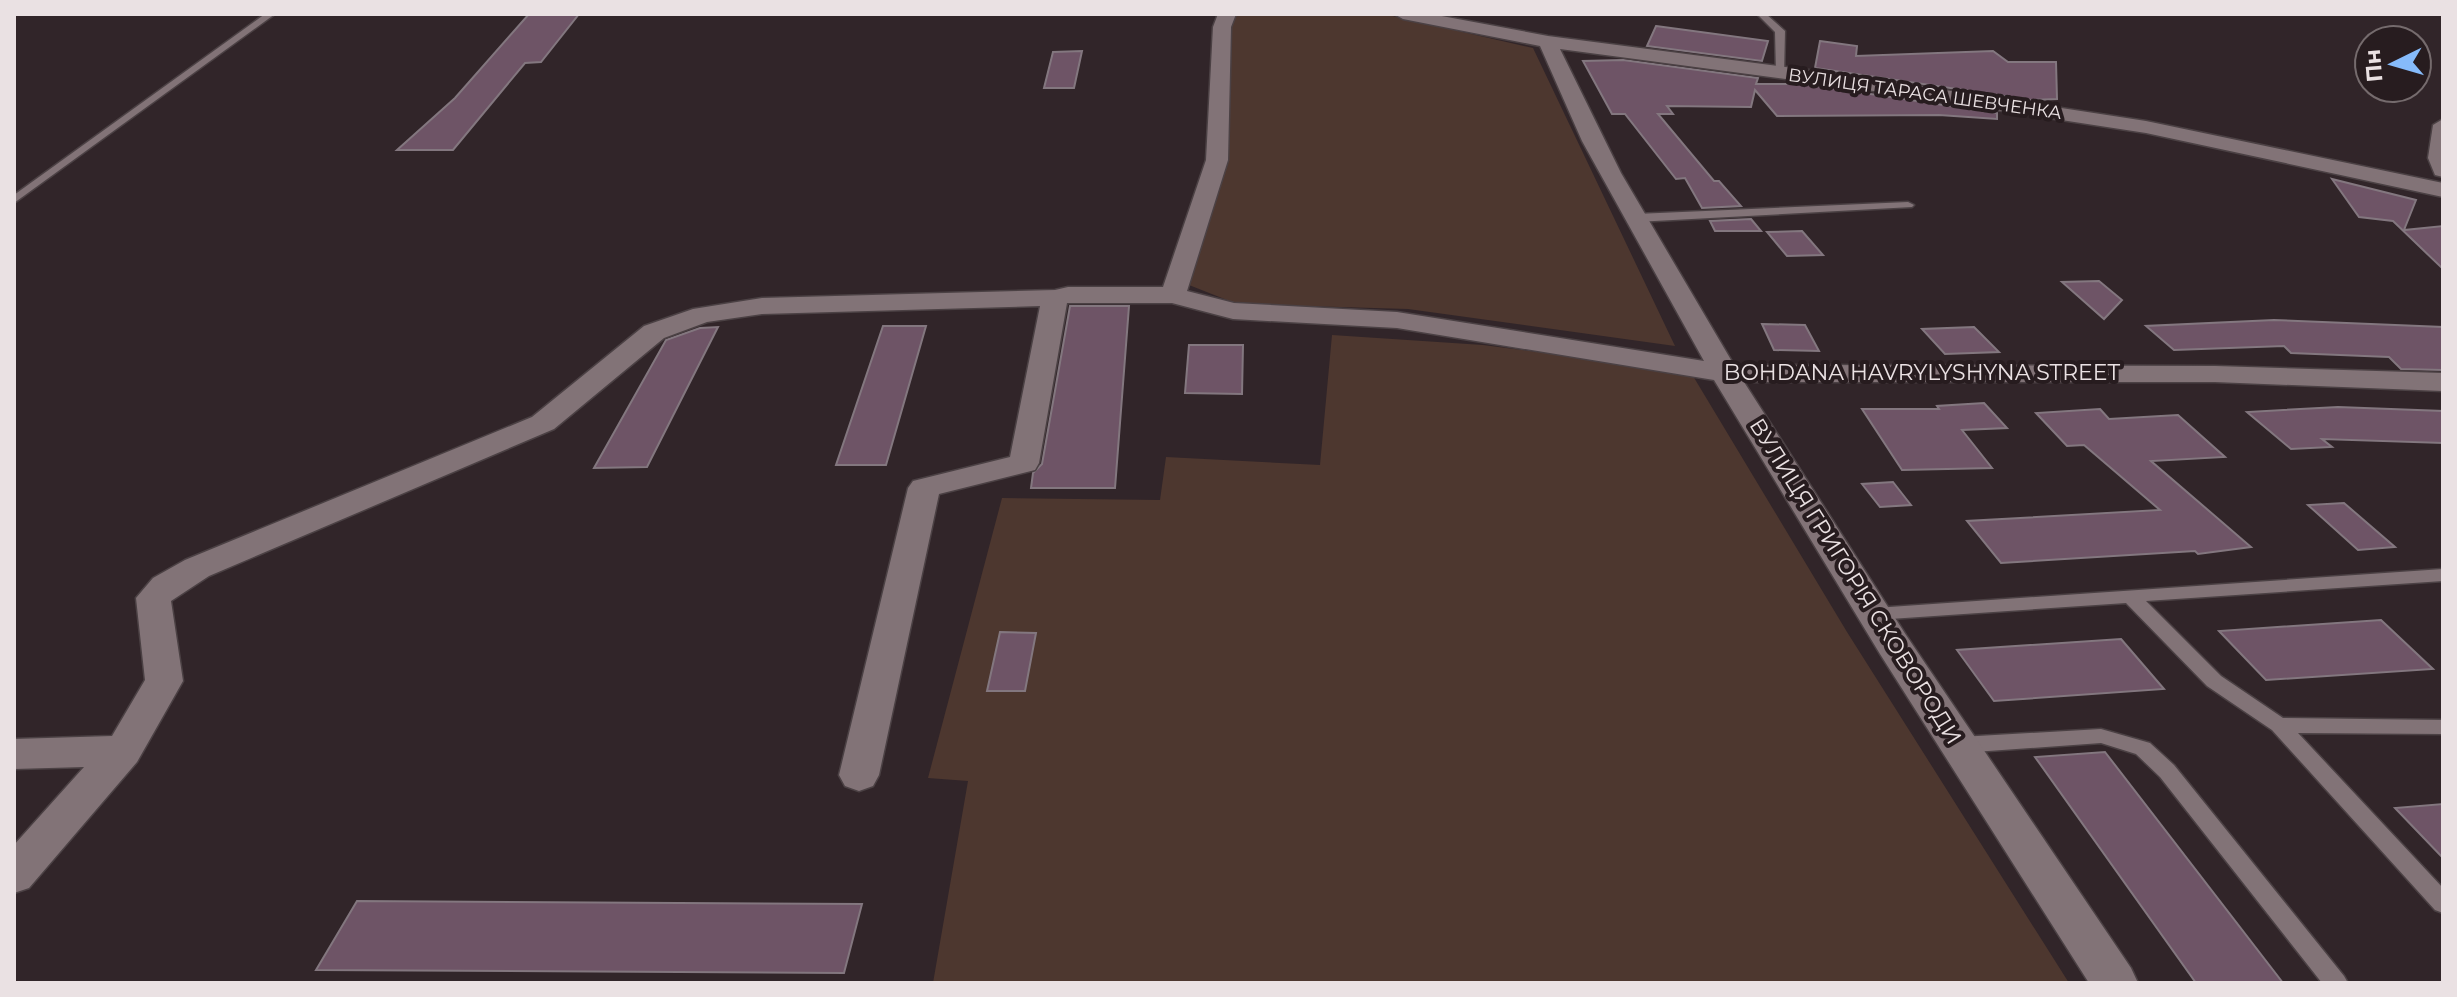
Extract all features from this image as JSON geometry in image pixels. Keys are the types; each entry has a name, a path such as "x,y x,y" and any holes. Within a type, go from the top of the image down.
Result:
{"street":[{"path":"1173,295 1217,160 1222,27 1227,14"},
{"name":"ВУЛИЦЯ ТАРАСА ШЕВЧЕНКА","path":"1403,14 1548,42 2146,127 2443,190"},
{"name":"ВУЛИЦЯ ГРИГОРІЯ СКОВОРОДИ","path":"1548,42 1569,99 1723,373 1875,614 2115,983"},
{"path":"2443,125 2439,158 2443,170"},
{"name":"BOHDANA HAVRYLYSHYNA STREET","path":"123,751 164,681 153,598 165,586 197,568 543,423 654,332 702,315 762,306 1055,298 1068,295 1173,295 1233,311 1397,320 1723,373 2215,374 2443,382"},
{"path":"859,775 924,488 1024,463 1055,298"},
{"path":"14,754 123,751"},
{"path":"14,875 123,751"}],"lane":[{"path":"14,200 271,14"},
{"path":"1761,14 1780,31 1781,73"},
{"path":"1636,218 1908,205"},
{"path":"1875,614 2443,575"},
{"path":"2131,597 2214,681 2279,725 2443,903"},
{"path":"2279,725 2443,727"},
{"path":"1960,745 2101,736 2143,748 2167,771 2336,983"}],"shaded area":[{"path":"1223,14 1384,14 1533,48 1675,346 1408,309 1237,304 1189,285 1201,221"},
{"path":"1332,335 1483,345 1690,371 1847,632 2069,983 933,983 968,781 928,778 1002,498 1160,500 1166,457 1320,465"}],"building":[{"path":"529,14 579,14 541,62 525,63 453,150 397,150 455,98"},
{"path":"1656,26 1768,41 1762,61 1647,46"},
{"path":"1820,41 1857,46 1856,56 1993,51 2008,62 2056,62 2057,99 2031,100 1815,68"},
{"path":"1082,51 1074,88 1044,88 1053,52"},
{"path":"1623,60 1758,78 1756,84 1804,84 1997,113 1997,119 1939,115 1777,116 1755,90 1751,107 1667,106 1673,114 1658,114 1714,181 1719,181 1741,206 1702,208 1685,178 1676,179 1625,114 1612,114 1583,61"},
{"path":"2332,179 2416,200 2404,230 2443,226 2443,269 2393,221 2359,217"},
{"path":"1751,219 1761,231 1715,231 1710,221"},
{"path":"1802,231 1823,255 1787,256 1767,232"},
{"path":"2099,281 2122,300 2104,319 2062,282"},
{"path":"1070,306 1129,306 1115,488 1031,488 1033,473 1042,464"},
{"path":"2274,320 2443,327 2443,370 2401,369 2389,357 2291,353 2284,346 2174,350 2146,326"},
{"path":"1762,324 1805,325 1819,351 1774,350"},
{"path":"883,326 926,326 886,465 836,465"},
{"path":"718,327 647,467 594,468 666,340 700,328"},
{"path":"1974,327 1999,352 1945,354 1922,329"},
{"path":"1189,345 1243,345 1242,394 1185,393"},
{"path":"1984,403 2007,428 1962,430 1992,468 1902,470 1862,409 1939,409 1937,406"},
{"path":"2338,407 2443,411 2443,443 2322,439 2332,447 2291,449 2247,412"},
{"path":"2100,409 2109,419 2178,415 2225,457 2151,461 2251,547 2198,554 2195,551 2001,563 1967,521 2160,510 2084,445 2067,446 2036,413"},
{"path":"1893,482 1911,505 1880,507 1862,484"},
{"path":"2344,503 2395,547 2358,550 2308,505"},
{"path":"2381,620 2433,669 2266,680 2219,631"},
{"path":"1000,632 1036,633 1025,691 987,691"},
{"path":"2121,639 2164,689 1994,701 1957,650"},
{"path":"2105,752 2283,983 2196,983 2035,757"},
{"path":"2443,804 2443,858 2395,808"},
{"path":"357,901 862,904 844,973 316,970"}]}
